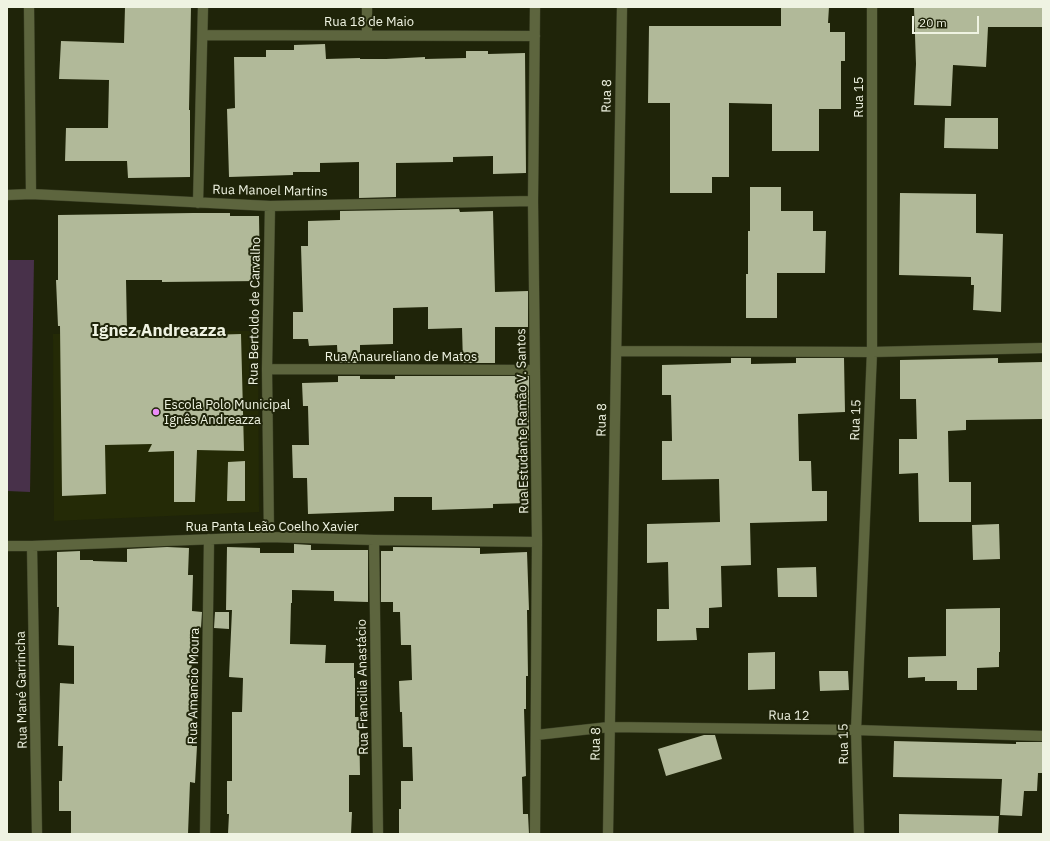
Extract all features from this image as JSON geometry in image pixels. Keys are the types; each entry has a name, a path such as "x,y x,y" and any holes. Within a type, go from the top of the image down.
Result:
{"street":[{"path":"30,7 31,194"},
{"path":"198,203 203,7"},
{"path":"367,35 368,7"},
{"name":"Rua Estudante Ramão V. Santos","path":"535,7 533,201 537,542 535,834"},
{"name":"Rua 8","path":"608,834 622,7"},
{"name":"Rua 15","path":"859,834 856,730 872,352 872,7"},
{"name":"Rua 18 de Maio","path":"203,35 535,36"},
{"name":"Rua Manoel Martins","path":"7,195 31,194 270,206 533,201"},
{"name":"Rua Bertoldo de Carvalho","path":"269,537 267,370 270,206"},
{"path":"616,351 872,352 1043,348"},
{"name":"Rua Anaureliano de Matos","path":"267,370 535,370"},
{"name":"Rua Panta Leão Coelho Xavier","path":"7,546 269,537 537,542"},
{"name":"Rua Amancio Moura","path":"205,834 209,539"},
{"name":"Rua Francilia Anastácio","path":"374,540 378,834"},
{"name":"Rua Mané Garrincha","path":"32,546 37,834"},
{"name":"Rua 12","path":"536,735 609,727 856,730 1043,736"}],"shaded area":[{"path":"7,260 34,260 30,492 7,491"},
{"name":"Escola Polo Municipal Ignês Andreazza","path":"159,331 258,331 259,512 54,521 53,334"}],"building":[{"path":"125,7 191,7 189,110 190,177 128,178 127,161 65,161 66,128 108,128 109,80 59,79 61,41 124,43"},
{"path":"781,7 829,7 828,23 830,23 830,32 845,32 845,61 841,61 841,109 819,109 819,151 772,151 772,104 729,103 729,177 712,177 712,193 670,193 670,103 648,103 649,26 781,26"},
{"path":"914,7 1043,7 1043,27 988,27 986,67 953,65 951,106 914,105 916,64"},
{"path":"325,44 326,59 386,59 425,57 425,59 466,58 466,51 488,51 488,54 525,53 526,173 493,174 493,156 453,157 453,162 396,163 396,197 359,198 359,162 320,163 320,172 293,172 293,175 229,177 227,109 235,108 234,57 266,57 266,50 294,50 294,45"},
{"path":"945,118 998,118 998,149 944,148"},
{"path":"750,187 781,187 781,211 813,211 813,231 826,231 825,273 777,273 777,318 746,318 746,274 748,274 748,231 750,231"},
{"path":"900,193 976,194 976,233 1003,234 1001,312 973,310 974,285 971,285 971,277 899,275"},
{"path":"459,209 460,212 493,211 495,292 528,291 528,327 495,327 495,363 463,363 462,328 428,329 428,307 393,308 393,344 360,345 360,363 338,363 337,345 309,346 308,339 293,339 293,312 303,312 301,246 308,246 308,221 340,220 340,211"},
{"path":"230,213 230,216 259,216 260,281 162,282 162,280 126,280 127,330 142,330 142,337 241,334 244,451 197,450 195,502 174,502 174,451 148,452 152,444 105,445 106,494 62,496 60,326 58,326 56,280 58,280 58,215"},
{"path":"731,358 751,358 751,364 796,363 796,358 844,358 845,412 798,414 799,461 811,461 812,491 827,491 827,521 750,523 751,565 721,566 722,607 709,608 709,628 696,628 697,640 657,641 657,609 669,609 668,562 647,563 647,524 720,522 719,479 662,480 662,441 672,441 671,395 662,395 662,365 731,363"},
{"path":"998,358 998,363 1043,362 1043,419 966,420 966,430 948,431 949,482 971,482 971,522 919,522 918,473 899,474 899,439 917,439 916,399 900,399 900,360"},
{"path":"338,376 360,376 360,379 395,379 395,376 529,376 529,442 527,442 528,503 493,504 493,508 432,510 432,497 394,497 394,511 308,514 307,478 293,478 292,445 309,445 308,406 303,406 302,383 338,382"},
{"path":"245,461 245,501 227,501 228,462"},
{"path":"999,524 1000,559 973,560 972,525"},
{"path":"294,544 311,545 311,550 368,550 368,602 334,601 334,591 292,590 291,603 290,644 326,645 325,663 354,663 355,717 359,717 360,775 349,775 349,812 352,812 351,834 228,834 229,814 227,814 227,781 232,781 232,712 242,712 243,678 229,677 232,610 226,610 227,547 260,548 260,553 294,553"},
{"path":"167,547 189,548 188,575 193,575 192,611 202,612 201,628 193,628 191,683 193,683 192,746 197,746 195,783 190,782 188,834 71,834 71,811 59,811 59,781 62,781 63,746 58,746 60,683 74,684 74,646 58,645 59,607 57,607 57,552 80,551 80,560 127,562 127,549"},
{"path":"393,547 480,548 480,554 527,552 529,610 527,610 528,676 526,676 526,709 524,709 526,776 522,777 523,814 528,814 529,834 399,834 401,781 413,781 412,747 403,747 399,681 412,680 411,645 401,645 400,612 393,612 393,602 381,602 381,551 393,551"},
{"path":"816,567 817,597 778,597 777,568"},
{"path":"1000,608 999,667 977,668 977,690 957,690 957,681 925,681 925,677 908,678 908,657 946,656 946,609"},
{"path":"215,612 229,612 229,629 214,628"},
{"path":"775,652 775,689 748,690 748,653"},
{"path":"819,671 848,671 849,690 820,691"},
{"path":"704,735 715,735 722,759 666,776 658,749"},
{"path":"894,741 1016,744 1016,742 1043,742 1043,773 1038,773 1037,791 1024,791 1022,816 1000,815 1002,779 893,777"},
{"path":"899,814 999,816 998,834 899,834"}],"place":[{"name":"Escola Polo Municipal Ignês Andreazza","path":"156,412"}],"district":[{"name":"Ignez Andreazza","path":"159,331"}]}
